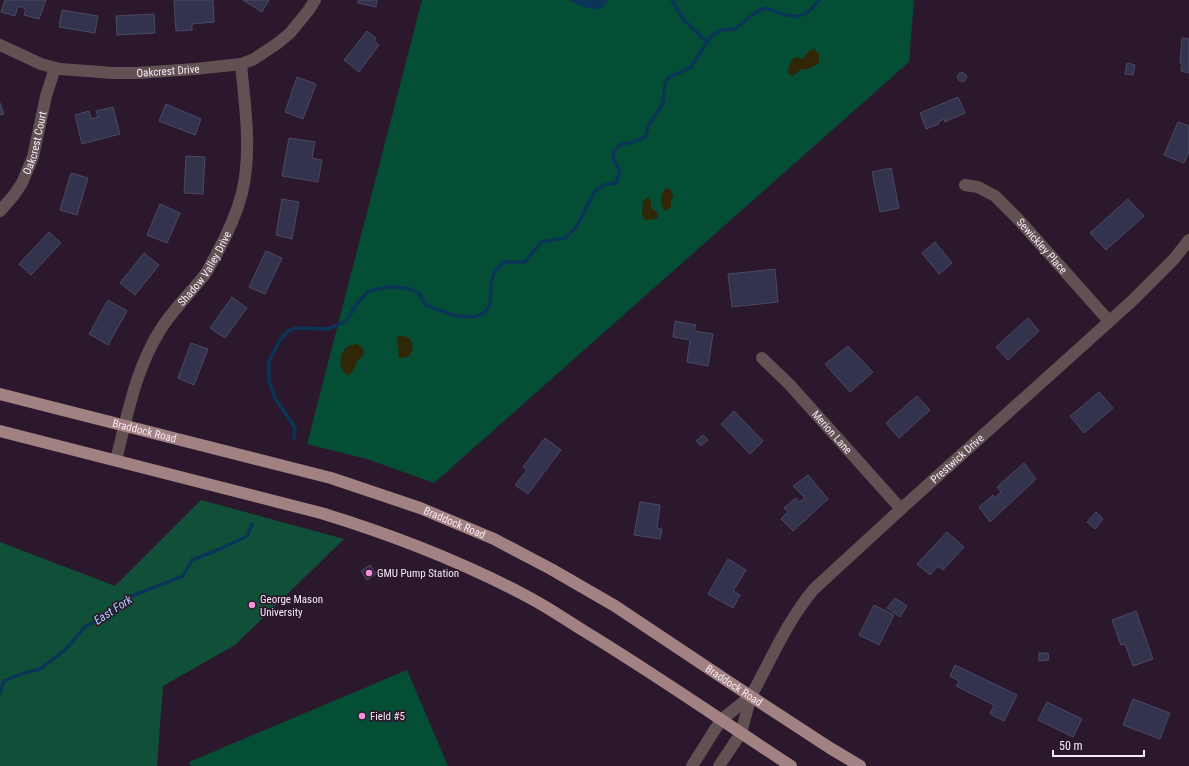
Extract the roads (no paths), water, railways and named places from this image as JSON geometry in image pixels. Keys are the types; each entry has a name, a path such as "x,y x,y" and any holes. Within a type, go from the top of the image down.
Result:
{"main road":[{"name":"Braddock Road","path":"0,394 331,478 420,508 494,539 551,569 615,606 830,748 860,766"},
{"path":"0,431 320,513 441,555 486,575 531,599 614,649 791,766"}],"street":[{"name":"Oakcrest Drive","path":"0,45 41,64 56,68 113,73 196,69 241,64 254,59 290,33 304,18 315,0"},
{"name":"Shadow Valley Drive","path":"116,460 135,386 151,346 170,315 206,272 226,238 237,210 245,178 248,144 241,64"},
{"name":"Oakcrest Court","path":"0,211 14,195 22,182 33,157 46,96 56,68"},
{"name":"Sewickley Place","path":"965,185 978,187 995,196 1020,220 1109,321"},
{"name":"Prestwick Drive","path":"751,696 790,621 805,600 824,579 1132,301 1174,259 1189,240"},
{"name":"Merion Lane","path":"762,358 790,385 901,509"},
{"path":"692,766 721,720 751,696"},
{"path":"719,766 741,733 751,696"}],"water":[{"path":"569,0 608,0 605,5 600,8 590,9"}],"waterway":[{"path":"672,0 684,20 707,42"},
{"name":"East Fork","path":"294,438 295,428 276,400 269,381 269,361 280,340 288,331 295,328 328,329 346,321 359,301 369,291 387,287 410,289 420,294 425,305 456,316 476,317 486,311 490,305 491,284 494,272 504,262 525,262 541,242 565,238 576,228 595,191 604,185 616,183 620,170 614,161 613,152 621,144 633,142 645,137 649,125 663,103 665,84 668,78 691,67 714,34 721,30 735,29 760,10 767,8 789,16 801,15 807,12 819,0"},
{"name":"East Fork","path":"0,693 4,681 24,673 40,669 65,650 86,626 109,615 127,598 183,576 192,560 247,536 252,524"}],"place":[{"name":"GMU Pump Station","path":"369,573"},
{"name":"George Mason University","path":"252,605"},
{"name":"Field #5","path":"362,716"}]}
